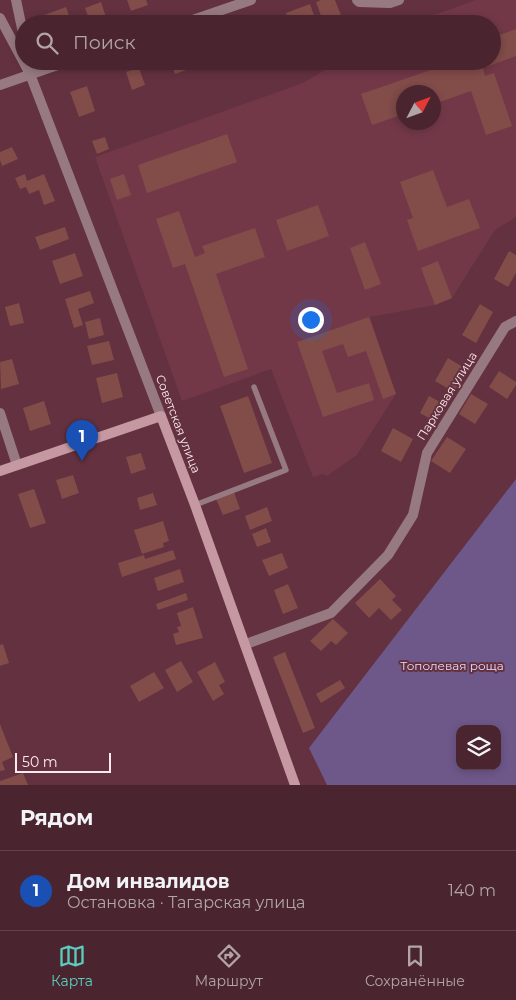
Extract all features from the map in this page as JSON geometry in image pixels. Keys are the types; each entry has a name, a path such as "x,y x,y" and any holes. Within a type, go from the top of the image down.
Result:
{"street":[{"path":"16,0 19,15"},
{"path":"207,15 251,0"},
{"path":"357,0 359,2 390,3 399,0"},
{"name":"Советская улица","path":"0,18 15,46"},
{"name":"Советская улица","path":"28,70 196,505 295,785"},
{"name":"Советская улица","path":"29,70 30,74"},
{"path":"0,85 42,70"},
{"name":"Парковая улица","path":"246,644 331,613 388,555 413,515 427,453 505,327 516,321"},
{"path":"0,413 18,465"},
{"path":"0,471 161,416"}],"lane":[{"path":"196,505 286,470 254,387"}],"shaded area":[{"path":"476,0 516,0 516,217 495,230 452,298 435,305 370,317 396,394 357,455 327,476 323,474 313,477 271,369 182,401 95,157 303,83 325,70 501,70 501,15 434,15"}],"green space":[{"name":"Тополевая роща","path":"516,479 516,785 327,785 309,748"}],"building":[{"path":"127,0 146,0 148,5 131,11"},
{"path":"335,0 341,15 321,15 316,2"},
{"path":"101,2 105,15 88,15 85,8"},
{"path":"310,4 314,15 287,15 286,13"},
{"path":"66,7 69,15 44,15"},
{"path":"516,29 516,56 501,61 501,35"},
{"path":"140,70 145,85 132,90 126,72"},
{"path":"173,70 186,70 175,74"},
{"path":"431,70 484,70 485,76 494,73 512,126 486,135 471,91 441,102 441,85 396,85 396,117 372,125 361,94"},
{"path":"87,86 95,111 79,117 70,92"},
{"path":"227,134 237,162 147,193 138,165"},
{"path":"105,137 109,149 97,154 92,141"},
{"path":"12,147 18,159 2,166 0,152"},
{"path":"433,170 447,207 469,199 480,228 418,251 407,220 413,218 400,182"},
{"path":"25,174 27,181 44,174 55,201 44,205 39,190 29,194 26,187 20,189 15,178"},
{"path":"124,174 131,195 117,200 110,179"},
{"path":"318,205 329,236 287,251 276,220"},
{"path":"179,211 195,257 205,253 202,246 255,228 265,257 216,274 248,369 224,377 185,264 173,268 156,219"},
{"path":"65,227 69,239 40,250 35,237"},
{"path":"365,242 381,284 365,290 350,248"},
{"path":"509,251 516,255 516,273 508,287 494,279"},
{"path":"75,253 83,276 60,284 52,261"},
{"path":"438,261 452,298 435,305 421,268"},
{"path":"90,291 94,303 78,309 83,325 74,328 65,299"},
{"path":"19,303 24,323 10,326 5,307"},
{"path":"480,304 493,312 476,343 462,335"},
{"path":"369,317 396,394 383,399 366,351 348,357 343,344 322,351 337,393 369,383 374,400 323,417 297,342"},
{"path":"100,318 104,335 89,339 85,322"},
{"path":"109,341 114,360 92,365 87,346"},
{"path":"448,358 466,369 454,392 435,381"},
{"path":"12,359 19,384 1,389 0,362"},
{"path":"499,371 516,382 507,399 489,387"},
{"path":"117,373 123,397 102,403 96,378"},
{"path":"471,394 488,404 475,424 459,414"},
{"path":"248,396 272,463 244,473 220,406"},
{"path":"429,396 444,404 434,421 420,413"},
{"path":"44,401 51,424 30,431 23,408"},
{"path":"393,428 413,439 401,462 381,451"},
{"path":"447,437 466,449 450,473 431,461"},
{"path":"141,453 146,469 131,474 126,457"},
{"path":"73,475 79,493 62,499 56,480"},
{"path":"34,489 46,523 30,528 18,494"},
{"path":"234,492 240,509 223,515 216,499"},
{"path":"153,493 157,505 140,510 137,498"},
{"path":"267,507 272,521 250,530 245,516"},
{"path":"163,521 169,541 163,543 164,547 142,554 134,530"},
{"path":"266,528 271,542 257,547 252,534"},
{"path":"173,550 176,559 122,577 118,563 144,555 145,559"},
{"path":"282,553 288,568 269,576 262,560"},
{"path":"180,569 184,582 158,591 154,578"},
{"path":"380,579 396,596 392,600 402,610 391,620 379,608 369,618 355,603"},
{"path":"288,584 298,608 283,614 274,590"},
{"path":"186,593 188,600 158,610 156,604"},
{"path":"193,607 203,638 176,645 173,634 179,632 177,627 181,626 177,613"},
{"path":"333,619 348,633 336,645 331,641 321,651 310,641"},
{"path":"3,644 9,663 0,666 0,645"},
{"path":"285,652 315,728 303,733 273,657"},
{"path":"181,661 193,682 177,692 165,670"},
{"path":"215,662 225,682 219,685 224,694 213,701 197,672"},
{"path":"154,672 164,688 139,702 130,686"},
{"path":"340,680 345,688 321,703 316,694"},
{"path":"0,724 13,757 2,762 5,770 0,771"},
{"path":"23,773 28,785 0,785 0,781"}],"place":[{"name":"Дом инвалидов","path":"82,461"}]}
